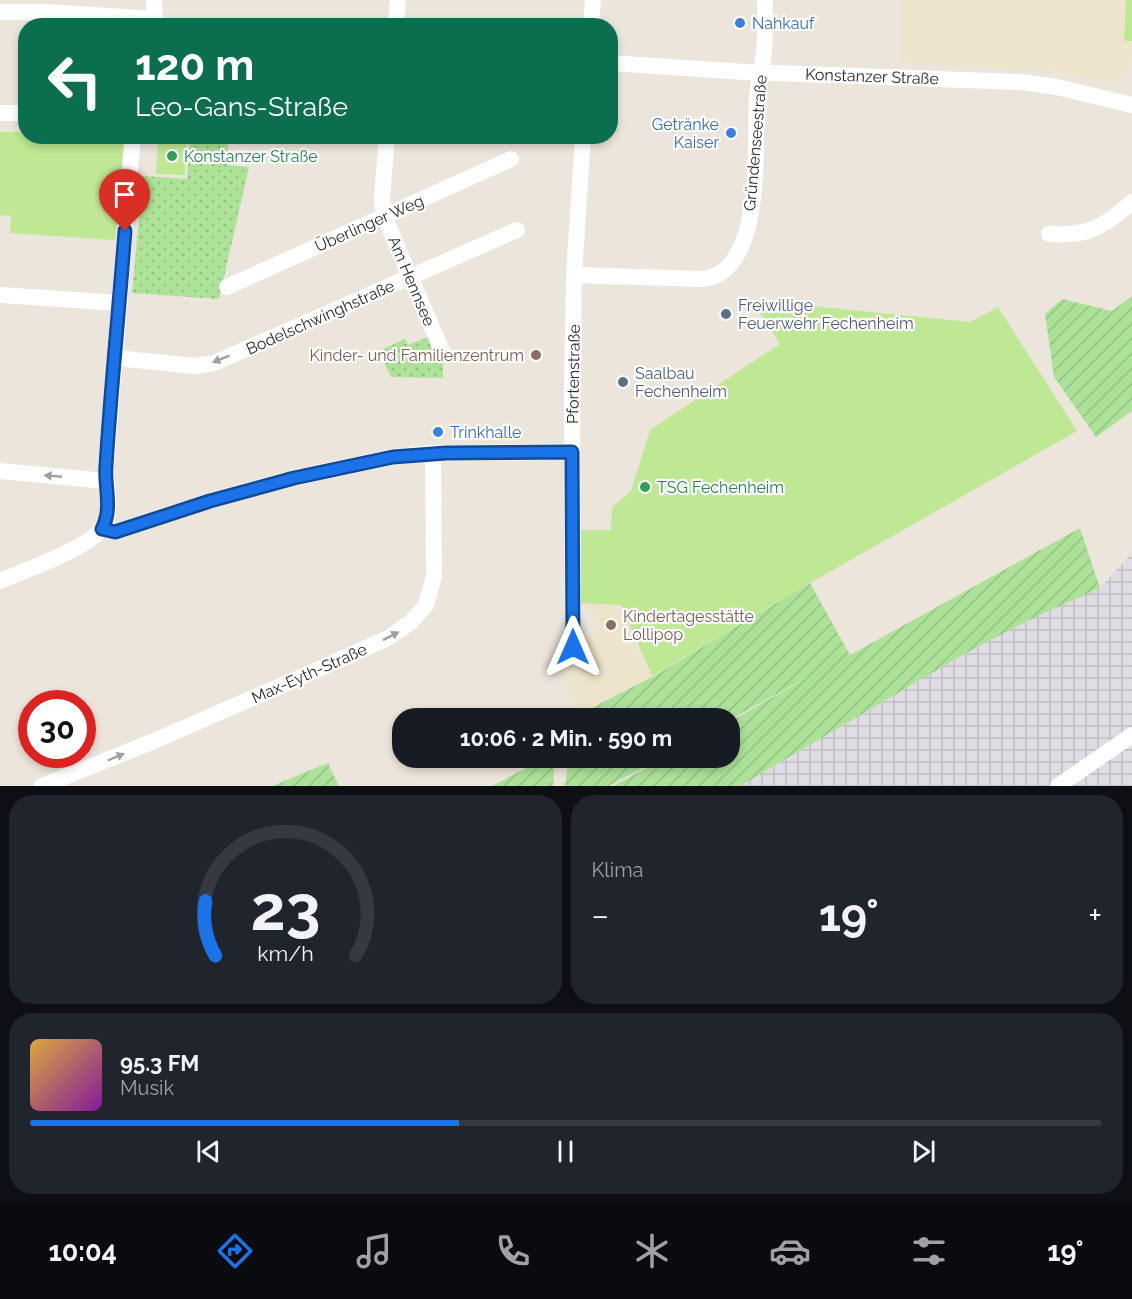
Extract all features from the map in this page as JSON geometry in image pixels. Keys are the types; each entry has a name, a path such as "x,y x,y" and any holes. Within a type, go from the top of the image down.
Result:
{"street":[{"path":"154,0 155,18"},
{"path":"397,18 398,0"},
{"path":"592,18 593,0"},
{"name":"Gründenseestraße","path":"574,274 689,280 713,278 728,268 740,250 752,202 757,97 764,48 765,0"},
{"path":"0,12 30,6 124,18"},
{"name":"Konstanzer Straße","path":"618,63 760,72 1021,82 1057,87 1132,105"},
{"path":"0,113 18,113"},
{"path":"0,581 82,545 95,537 105,522 108,504 106,464 132,144"},
{"name":"Am Hennsee","path":"386,144 382,199 384,216 443,353"},
{"name":"Pfortenstraße","path":"573,647 574,274 582,144"},
{"name":"Überlinger Weg","path":"227,287 512,159"},
{"path":"1049,234 1072,236 1087,232 1107,223 1132,202"},
{"name":"Bodelschwinghstraße","path":"115,358 195,366 214,363 517,230"},
{"path":"0,295 120,303"},
{"path":"102,529 115,532 210,501 352,464 393,457 433,453 572,452"},
{"name":"Max-Eyth-Straße","path":"42,786 280,687 388,638 411,622 426,605 434,576 433,453"},
{"path":"0,471 106,481"},
{"path":"1058,786 1132,735"}],"shaded area":[{"path":"901,0 1132,0 1132,62 1117,83 1043,70 901,63"},
{"name":"Kindertagesstätte Lollipop","path":"581,530 611,598 652,676 590,708 577,708 556,666 569,656 579,641 596,632 596,618 581,603"},
{"path":"1132,553 1132,786 740,786 966,653 1027,621 1100,588"}],"green space":[{"path":"1126,0 1132,0 1132,41 1124,41"},
{"path":"0,132 18,132 18,144 123,144 115,240 10,233 11,216 0,215"},
{"name":"Konstanzer Straße","path":"158,144 187,144 185,175 156,174"},
{"name":"Konstanzer Straße","path":"190,144 228,144 227,165 249,167 219,299 132,293 143,176 187,179"},
{"path":"1132,296 1132,411 1096,437 1054,377 1045,314 1062,299 1112,311"},
{"path":"752,300 970,322 998,307 1077,431 652,676 621,605 581,603 581,530 611,530 612,507 631,491 650,430 780,344"},
{"path":"433,335 443,358 443,378 391,377 379,351 405,339 408,345"},
{"path":"1080,528 1100,588 1027,621 966,653 740,786 613,786 646,768 740,768 740,716 821,670 740,714 740,708 592,708 652,677 810,583 850,655"},
{"path":"328,763 339,786 272,786"},
{"path":"526,768 554,768 553,786 492,786"},
{"path":"568,768 642,768 609,786 565,786"}],"place":[{"name":"Nahkauf","path":"740,23"},
{"name":"Getränke Kaiser","path":"731,133"},
{"name":"Konstanzer Straße","path":"172,156"},
{"name":"Freiwillige Feuerwehr Fechenheim","path":"726,314"},
{"name":"Kinder- und Familienzentrum","path":"536,355"},
{"name":"Saalbau Fechenheim","path":"623,382"},
{"name":"Trinkhalle","path":"438,432"},
{"name":"TSG Fechenheim","path":"645,487"},
{"name":"Kindertagesstätte Lollipop","path":"611,625"}],"route":[{"path":"125,231 105,470 108,504 102,529 115,532 210,501 294,478 393,457 433,453 572,452 573,647"}]}
